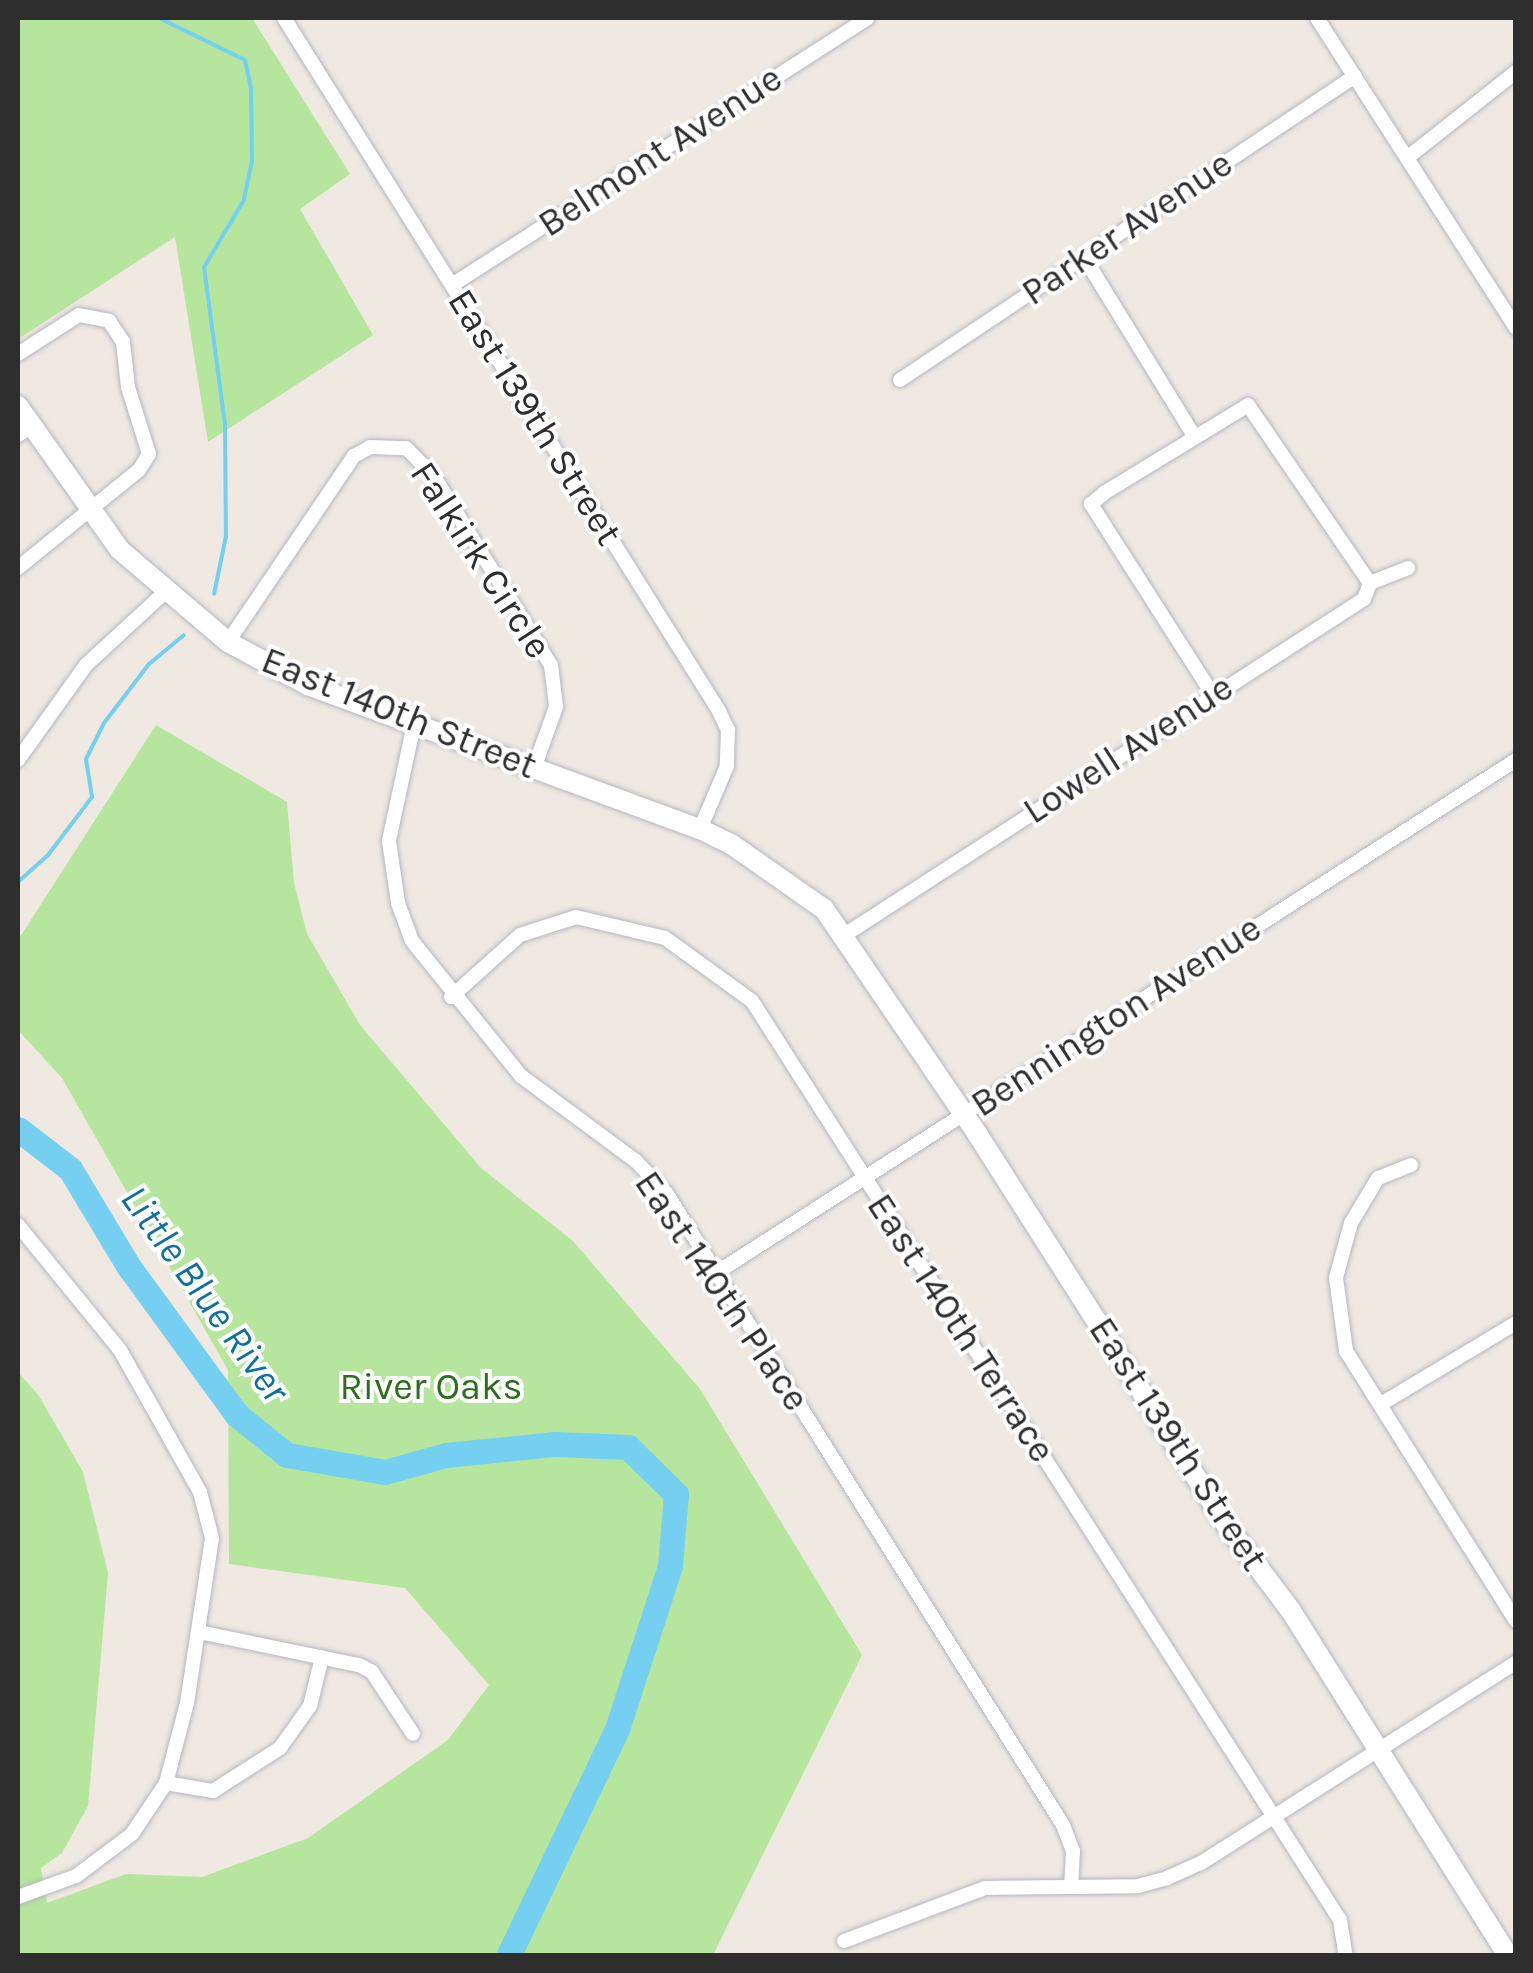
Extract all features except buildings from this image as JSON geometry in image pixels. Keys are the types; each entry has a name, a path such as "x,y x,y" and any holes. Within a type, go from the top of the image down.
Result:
{"street":[{"name":"East 139th Street","path":"284,18 728,730 726,766 700,830"},
{"name":"Belmont Avenue","path":"452,285 868,18"},
{"path":"1317,18 1516,328"},
{"path":"1407,158 1516,72"},
{"name":"Parker Avenue","path":"900,380 1355,76"},
{"path":"1084,257 1194,436"},
{"path":"18,354 79,316 109,321 123,342 128,387 149,454 139,470 18,568"},
{"path":"1212,695 1091,504 1248,405 1370,583"},
{"name":"East 140th Street","path":"18,406 24,431 85,510 164,593 228,642 308,685 700,830 793,883 846,934"},
{"name":"Falkirk Circle","path":"228,642 354,456 370,448 406,448 433,475 551,665 556,708 534,768"},
{"name":"Lowell Avenue","path":"846,934 1364,599 1370,583 1408,568"},
{"path":"18,760 86,665 164,593"},
{"name":"East 140th Place","path":"414,724 391,809 391,872 412,941 451,997 521,1076 653,1176 1063,1825 1073,1852 1072,1887"},
{"name":"Bennington Avenue","path":"716,1272 1516,760"},
{"name":"East 140th Terrace","path":"451,997 520,935 550,921 606,920 666,938 752,1001 1340,1920 1346,1956"},
{"name":"East 139th Street","path":"846,934 1508,1956"},
{"path":"1411,1165 1378,1178 1350,1223 1336,1278 1346,1351 1516,1621"},
{"path":"18,1225 120,1350 200,1492 212,1538 199,1632 166,1783 118,1844 76,1876 18,1897"},
{"path":"1381,1404 1516,1323"},
{"path":"199,1632 322,1656 372,1672 414,1734"},
{"path":"166,1783 213,1790 280,1748 310,1706 322,1656"},
{"path":"844,1941 985,1888 1072,1887 1167,1878 1274,1818 1516,1662"}],"green space":[{"path":"18,18 252,18 350,174 300,209 373,335 208,442 175,237 18,339"},
{"name":"River Oaks","path":"156,725 287,802 294,883 307,934 360,1025 481,1168 573,1241 700,1389 862,1655 713,1955 18,1955 18,1372 39,1396 83,1472 108,1573 88,1806 62,1853 41,1868 47,1903 126,1874 202,1877 308,1838 448,1740 489,1685 405,1588 229,1564 228,1370 62,1078 18,1030 18,940"}],"waterway":[{"path":"159,18 245,60 251,88 252,161 244,200 204,267 225,425 226,536 214,594"},
{"path":"18,882 48,855 92,797 86,759 104,723 149,664 184,635"},
{"name":"Little Blue River","path":"18,1129 70,1169 129,1267 237,1415 287,1455 385,1472 446,1455 555,1444 628,1447 676,1494 670,1566 617,1729 508,1956"}]}
